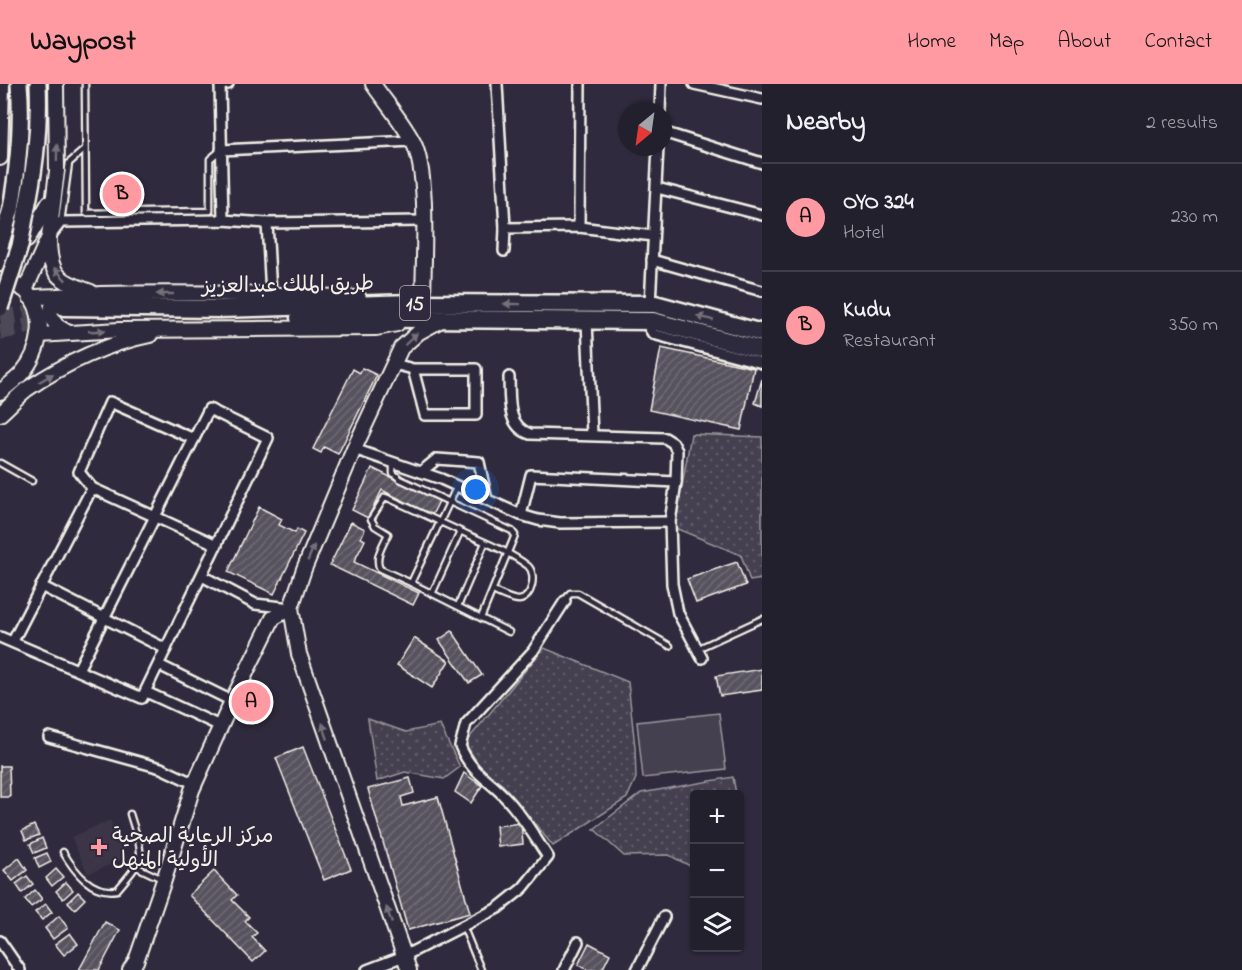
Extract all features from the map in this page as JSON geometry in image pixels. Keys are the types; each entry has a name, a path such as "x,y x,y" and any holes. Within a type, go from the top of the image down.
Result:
{"highway":[{"name":"طريق الملك عبدالعزيز","path":"419,309 441,320 587,321 648,313 655,304 762,333"},
{"name":"طريق الملك عبدالعزيز","path":"65,314 419,309 648,313"},
{"name":"طريق الملك عبدالعزيز","path":"648,313 653,321 762,350"}],"main road":[{"path":"0,158 2,84"},
{"path":"0,246 11,209 17,173 19,84"},
{"path":"0,308 20,246 34,174 38,143 38,84"},
{"path":"56,84 57,161 49,237 50,262 60,278 96,294 271,294 378,298 419,309"},
{"path":"373,84 412,141 420,161 423,220 419,309"},
{"path":"0,228 1,233 10,237 27,240 54,195"},
{"path":"0,392 26,368 39,335 39,317 27,293 49,237"},
{"path":"0,280 65,314 177,330 376,327 419,309"},
{"path":"39,335 65,314 96,294"},
{"path":"409,970 299,654 291,608 304,569 354,449 401,348 419,332 441,320"},
{"path":"0,414 26,390 103,348 136,338 177,330"},
{"path":"130,970 136,961 195,784 220,726 273,618 291,608"}],"street":[{"path":"223,219 220,85 228,84"},
{"path":"496,84 505,228 504,251"},
{"path":"579,227 580,84"},
{"path":"660,102 661,84"},
{"path":"694,84 762,99"},
{"path":"672,135 762,163"},
{"path":"221,150 412,141"},
{"path":"658,156 648,313 653,334 762,363"},
{"path":"657,188 762,215"},
{"path":"49,237 61,222 223,219 267,223 423,220"},
{"path":"267,223 271,294"},
{"path":"505,228 579,227 653,236"},
{"path":"652,260 762,291"},
{"path":"587,321 592,435"},
{"path":"394,364 413,369 476,369 476,415 425,415 413,369"},
{"path":"508,377 512,419 522,431 531,434 665,438 673,443 677,451 676,482 670,522 672,584 678,614 699,654"},
{"path":"194,439 110,402 79,472 92,488 217,545"},
{"path":"0,637 142,698 268,438 209,409 78,670"},
{"path":"354,449 421,472 521,515 538,520 560,523 670,522"},
{"path":"421,472 437,459 479,462 487,500"},
{"path":"521,515 531,475 676,482"},
{"path":"13,641 92,488"},
{"path":"201,576 255,604 291,608"},
{"path":"41,586 166,650"},
{"path":"367,970 404,956 498,908 523,888 548,856 510,803 471,768 460,746 466,724 533,651 565,601"},
{"path":"159,665 232,701"},
{"path":"146,692 220,726"},
{"path":"49,737 161,768 195,784"},
{"path":"637,970 664,917"},
{"path":"0,941 20,970"},
{"path":"564,970 578,942"}],"lane":[{"path":"85,84 86,213 210,211 210,159 221,150"},
{"path":"61,222 69,163 85,149"},
{"path":"393,462 393,473 400,479 512,531 515,535 481,618"},
{"path":"0,463 32,481"},
{"path":"411,583 457,486"},
{"path":"493,591 517,600 523,599 528,594 533,573 531,568 508,553 385,498 372,519 375,526 388,534 377,566 509,632"},
{"path":"432,594 460,532"},
{"path":"458,606 485,543"},
{"path":"565,601 570,592 578,592 670,646"},
{"path":"699,654 762,619"},
{"path":"63,852 74,870 90,885 108,891 117,890 140,861 141,852 130,814"},
{"path":"137,867 164,880"},
{"path":"463,926 481,970"}],"shaded area":[{"path":"691,434 762,437 762,579 750,581 741,555 675,528"},
{"path":"544,648 628,682 635,747 636,778 627,798 553,846 503,785 482,770 465,743"},
{"path":"719,713 726,769 643,778 637,722"},
{"path":"368,719 406,732 440,725 460,767 444,779 405,772 377,781"},
{"path":"733,777 735,790 690,790 690,866 669,855 624,856 594,829 641,793"},
{"name":"مركز الرعاية الصحية الأولية المنهل","path":"110,820 127,857 88,874 71,837"}],"building":[{"path":"661,348 754,368 741,430 649,410"},
{"path":"362,368 377,375 338,454 324,447 321,453 313,449 353,369 360,373"},
{"path":"762,379 762,406 755,403"},
{"path":"372,468 439,501 432,515 382,490 368,518 352,510"},
{"path":"259,507 282,519 279,525 295,533 297,529 304,533 274,594 228,572"},
{"path":"351,522 365,529 361,538 365,540 354,562 419,593 413,605 330,565"},
{"path":"737,562 746,585 696,603 687,579"},
{"path":"452,631 482,675 469,683 439,640"},
{"path":"414,638 449,661 432,688 397,665"},
{"path":"762,669 762,690 720,696 716,676"},
{"path":"303,747 351,869 324,880 276,758"},
{"path":"0,766 9,766 10,797 0,797"},
{"path":"464,773 482,786 471,803 455,792"},
{"path":"410,778 414,793 401,797 403,806 438,797 470,913 408,930 368,789"},
{"path":"521,823 523,844 498,847 496,826"},
{"path":"34,825 39,835 26,840 22,831"},
{"path":"42,838 46,848 34,853 30,844"},
{"path":"47,853 51,862 39,868 35,858"},
{"path":"19,858 27,870 13,881 4,870"},
{"path":"56,869 63,877 52,886 46,878"},
{"path":"214,871 237,895 232,900 249,917 245,921 257,933 252,937 265,951 253,962 189,895"},
{"path":"27,876 33,884 22,893 16,884"},
{"path":"66,882 73,890 63,899 56,891"},
{"path":"35,890 42,899 31,907 25,899"},
{"path":"78,892 85,899 75,909 68,902"},
{"path":"46,904 52,912 42,920 35,912"},
{"path":"59,916 68,928 53,939 45,928"},
{"path":"105,922 120,930 99,970 79,970"},
{"path":"70,933 78,944 64,955 55,944"},
{"path":"589,943 610,954 602,970 588,970 578,965"}],"tunnel":[{"path":"0,318 51,310"},
{"path":"0,332 64,318"}],"place":[{"name":"Kudu","path":"122,194"},
{"name":"OYO 324","path":"251,702"},
{"name":"مركز الرعاية الصحية الأولية المنهل","path":"99,847"}]}
